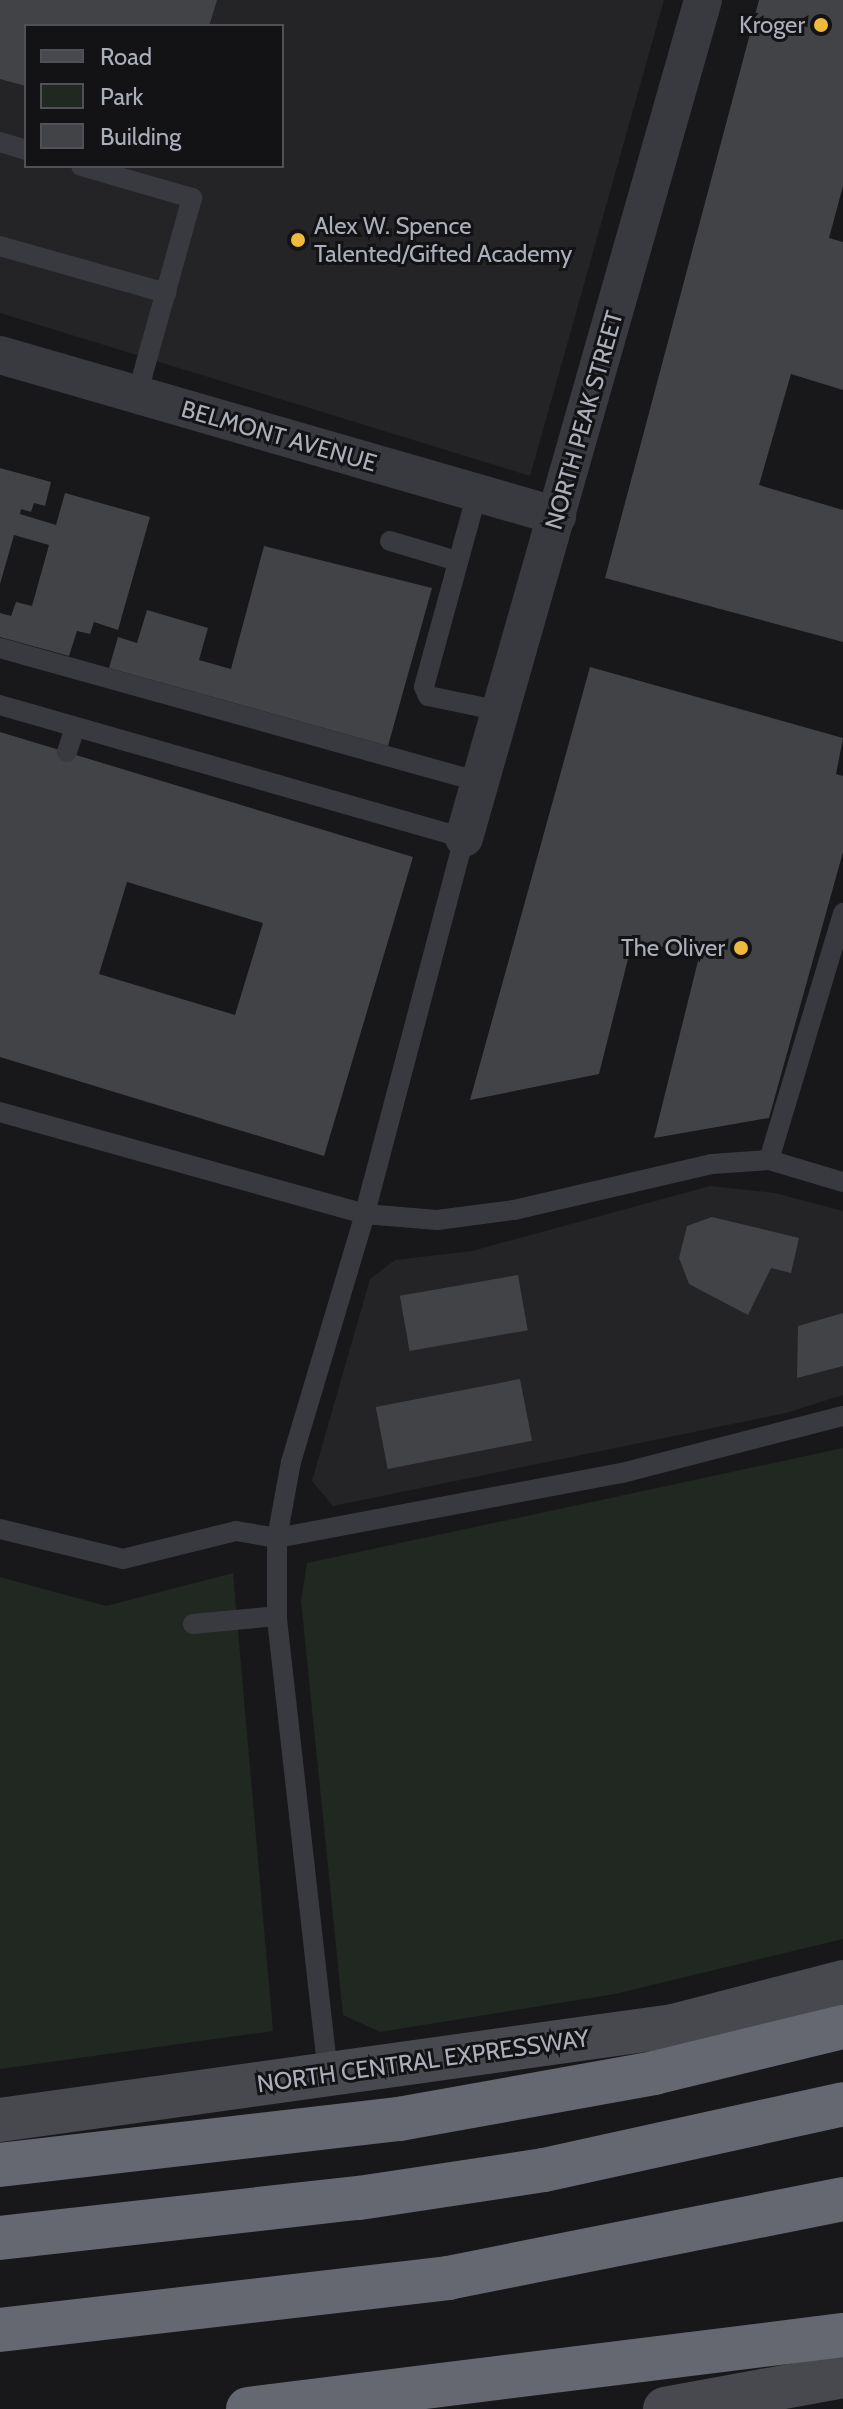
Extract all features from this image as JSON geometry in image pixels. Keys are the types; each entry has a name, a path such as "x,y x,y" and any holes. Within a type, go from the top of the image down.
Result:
{"highway":[{"path":"0,2165 399,2119 654,2073 843,2027"},
{"path":"0,2238 359,2198 544,2170 843,2104"},
{"path":"0,2330 436,2280 636,2245 843,2199"},
{"path":"248,2409 843,2335"}],"main road":[{"name":"NORTH CENTRAL EXPRESSWAY","path":"0,2120 673,2026 843,1982"},
{"path":"665,2409 843,2376"}],"street":[{"name":"NORTH PEAK STREET","path":"464,838 703,0"},
{"name":"BELMONT AVENUE","path":"0,355 557,516"}],"lane":[{"path":"0,142 24,149"},
{"path":"88,168 192,198 137,395"},
{"path":"0,246 166,293"},
{"path":"477,493 424,687 428,696 501,711"},
{"path":"390,541 457,561"},
{"path":"0,648 480,782"},
{"path":"0,705 464,838 365,1214 291,1462 277,1538 277,1616 328,2074"},
{"path":"67,752 75,727"},
{"path":"769,1160 843,913"},
{"path":"0,1112 365,1214 437,1220 514,1210 712,1164 769,1160 843,1182"},
{"path":"0,1529 123,1559 236,1531 277,1538 622,1473 843,1416"},
{"path":"193,1624 277,1616"}],"shaded area":[{"name":"Alex W. Spence Talented/Gifted Academy","path":"0,0 664,0 530,476 0,313"},
{"path":"710,1186 775,1193 843,1211 843,1395 786,1413 333,1506 312,1481 370,1279 395,1260 472,1251"}],"green space":[{"path":"843,1448 843,1939 615,1994 380,2032 343,2015 301,1600 307,1563"},
{"path":"233,1573 273,2031 0,2069 0,1577 106,1606"}],"building":[{"path":"0,0 217,0 210,24 24,24 24,85 0,79"},
{"path":"759,0 843,0 843,186 829,238 843,242 843,390 791,374 759,485 843,510 843,642 605,578"},
{"path":"0,468 51,482 45,506 34,503 31,512 21,509 20,514 56,525 65,493 150,517 118,630 94,622 90,634 77,631 69,656 0,637 0,613 11,616 16,602 32,606 49,545 14,535 0,584"},
{"path":"264,546 432,588 388,746 109,668 118,637 137,643 147,610 208,628 199,660 231,669"},
{"name":"The Oliver","path":"590,667 843,738 836,774 843,776 843,852 769,1118 654,1138 699,957 633,939 599,1074 470,1100"},
{"path":"0,732 413,857 324,1156 0,1057","holes":["127,882 263,923 235,1015 99,974"]},
{"path":"712,1217 799,1238 791,1273 771,1268 748,1315 689,1284 679,1258 687,1226"},
{"path":"518,1275 528,1330 410,1351 400,1296"},
{"path":"843,1313 843,1366 797,1378 798,1326"},
{"path":"520,1379 532,1441 388,1469 376,1407"}],"place":[{"name":"Kroger","path":"821,25"},
{"name":"Alex W. Spence Talented/Gifted Academy","path":"298,240"},
{"name":"The Oliver","path":"741,948"}]}
